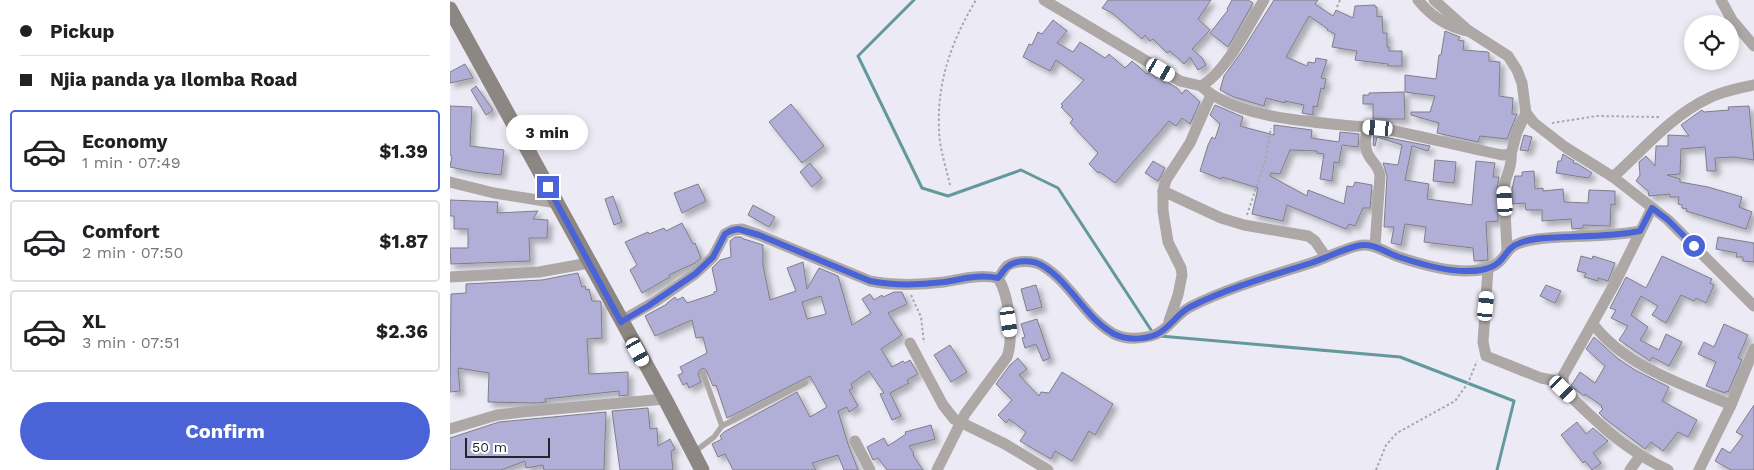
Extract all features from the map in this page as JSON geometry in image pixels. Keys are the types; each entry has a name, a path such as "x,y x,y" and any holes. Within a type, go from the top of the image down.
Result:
{"main road":[{"path":"450,9 665,399 702,470"}],"street":[{"path":"1044,0 1180,82 1201,86 1211,95 1240,107 1273,116 1367,127 1495,153 1511,154"},
{"path":"1201,86 1208,82 1224,66 1264,0"},
{"path":"1418,0 1436,18 1448,25 1469,31"},
{"path":"1434,0 1469,31 1508,56 1517,70 1522,83 1526,112 1534,123 1565,147 1613,177 1668,220 1754,306"},
{"path":"1721,0 1732,20 1754,46"},
{"path":"1613,177 1679,116 1708,98 1754,84"},
{"path":"1164,329 1174,309 1182,274 1168,242 1162,191 1166,180 1190,143 1211,95"},
{"path":"1507,250 1505,181 1511,166 1511,154 1517,132 1526,112"},
{"path":"1367,127 1367,154 1378,166 1380,176 1375,246"},
{"path":"450,182 494,193 557,202"},
{"path":"1162,191 1220,218 1308,236 1315,241 1326,257"},
{"path":"1652,208 1615,283 1562,376 1562,382 1563,389 1621,443 1640,456 1668,470"},
{"path":"621,322 695,274 713,257 725,234 738,229 766,238 870,281 885,284 944,282 974,276 998,278 1005,294 1011,348 1007,357 960,423 937,470"},
{"path":"998,278 1007,267 1016,262 1042,265 1058,278 1097,321 1115,334 1134,339 1154,335 1164,329 1183,312 1210,298 1266,276 1355,246 1366,244 1375,246 1398,257 1451,270 1478,271 1497,263 1507,250 1518,243 1532,240 1608,236 1640,231"},
{"path":"450,277 539,272 589,263"},
{"path":"1488,268 1482,342 1484,351 1490,359 1541,378 1562,382"},
{"path":"1593,324 1601,335 1630,359 1730,405"},
{"path":"910,343 948,413 960,423 1005,444 1048,470"},
{"path":"1699,470 1754,349"},
{"path":"450,429 505,414 665,399"},
{"path":"855,441 870,470"},
{"path":"1630,470 1640,456"}],"lane":[{"path":"703,373 722,426"},
{"path":"692,454 714,437 722,426 805,383"}],"path":[{"path":"950,185 939,129 940,101 947,60 961,26 976,0"},
{"path":"1337,7 1340,0"},
{"path":"1244,224 1265,161 1273,116"},
{"path":"1534,123 1559,122 1597,116 1679,116"},
{"path":"906,284 921,317 923,326 924,345 920,359"},
{"path":"1376,470 1386,446 1397,433 1455,401 1465,387 1476,362 1484,351"}],"building":[{"path":"1108,0 1211,0 1198,19 1210,30 1192,49 1202,58 1206,65 1198,70 1190,57 1184,64 1170,51 1167,53 1153,39 1150,41 1145,35 1142,39 1112,13 1102,8"},
{"path":"1232,0 1248,0 1253,3 1228,47 1210,33 1228,10"},
{"path":"1274,0 1318,0 1315,4 1333,16 1336,10 1353,18 1355,6 1375,5 1377,7 1377,17 1382,16 1383,33 1387,33 1387,47 1389,47 1389,51 1402,51 1402,66 1388,66 1388,64 1355,60 1357,51 1332,47 1335,34 1309,16 1286,57 1307,66 1308,62 1315,63 1316,58 1327,60 1321,78 1326,79 1324,89 1321,88 1317,107 1313,106 1313,115 1302,113 1304,105 1266,98 1264,106 1234,97 1220,90 1224,76"},
{"path":"1053,20 1067,31 1057,43 1073,52 1080,42 1105,58 1109,54 1125,68 1132,61 1147,74 1150,72 1156,78 1159,77 1164,83 1166,81 1177,88 1182,94 1187,90 1200,102 1190,124 1182,118 1176,126 1169,121 1115,183 1100,172 1098,173 1089,164 1098,153 1070,123 1073,119 1061,107 1063,106 1061,104 1084,80 1056,60 1050,71 1023,57 1029,44 1032,45 1038,32 1042,34"},
{"path":"1445,31 1460,37 1458,40 1464,41 1463,50 1488,52 1489,61 1500,62 1499,96 1513,98 1512,114 1517,114 1507,139 1480,136 1478,142 1437,133 1439,123 1411,115 1411,112 1430,112 1435,96 1405,92 1405,75 1436,79"},
{"path":"465,64 473,78 450,83 450,72"},
{"path":"476,86 493,110 486,115 471,90"},
{"path":"1404,92 1405,119 1373,119 1373,104 1363,104 1363,95 1369,95 1369,93"},
{"path":"791,104 824,146 802,163 769,122"},
{"path":"1215,105 1243,117 1240,126 1274,135 1274,125 1312,130 1311,138 1339,142 1340,132 1359,134 1358,147 1342,145 1339,163 1334,162 1332,181 1320,179 1324,154 1317,153 1317,151 1290,150 1280,174 1271,173 1270,176 1307,196 1308,190 1344,204 1347,186 1353,187 1355,182 1372,185 1370,208 1363,208 1355,226 1349,224 1346,229 1287,205 1283,221 1252,214 1258,188 1222,177 1221,179 1200,171 1208,145 1212,137 1215,139 1220,124 1210,115"},
{"path":"450,106 472,107 470,146 504,150 501,175 450,167 452,156 450,155"},
{"path":"1749,106 1754,160 1734,157 1715,158 1716,171 1707,171 1705,147 1681,149 1680,174 1667,175 1680,179 1680,182 1708,187 1742,197 1739,207 1752,212 1746,229 1686,211 1687,209 1682,208 1682,205 1678,204 1679,197 1670,197 1670,194 1649,196 1648,191 1636,181 1640,175 1639,162 1646,156 1655,166 1656,146 1668,146 1668,135 1689,136 1681,125 1702,110 1704,112 1729,110 1728,107"},
{"path":"1374,135 1430,146 1428,151 1412,146 1405,180 1429,184 1427,199 1472,205 1476,161 1495,163 1493,177 1499,177 1497,189 1498,221 1486,222 1488,260 1474,261 1473,248 1424,242 1426,227 1405,224 1401,245 1391,243 1394,227 1384,227 1387,176 1383,163 1398,165 1402,145 1377,137 1375,146 1373,145"},
{"path":"1524,135 1532,137 1528,151 1520,150"},
{"path":"1563,154 1574,161 1573,163 1592,173 1588,178 1556,173 1558,161 1561,161"},
{"path":"1435,160 1456,162 1454,183 1433,181"},
{"path":"1153,161 1165,168 1158,181 1145,173"},
{"path":"810,163 822,178 812,187 800,172"},
{"path":"1534,171 1535,189 1543,188 1543,191 1563,189 1564,202 1588,203 1589,190 1615,191 1615,205 1611,204 1610,226 1583,225 1583,228 1572,229 1571,219 1542,221 1542,210 1526,210 1525,203 1512,204 1512,189 1515,176 1522,176 1522,172"},
{"path":"698,184 706,201 682,213 674,193"},
{"path":"613,196 622,222 614,225 605,199"},
{"path":"450,200 498,202 497,213 538,211 533,219 548,220 547,238 529,238 530,261 451,264 450,248 468,248 468,229 454,229 454,216 450,216"},
{"path":"753,205 775,217 769,227 748,215"},
{"path":"682,223 693,244 695,243 701,258 695,263 669,275 670,277 642,293 630,270 637,265 625,242 648,232 649,234 664,228 666,231"},
{"path":"735,237 741,237 763,245 763,265 770,300 796,291 787,268 803,262 807,289 819,268 838,276 852,325 871,313 862,299 870,294 874,300 882,295 883,297 894,292 902,292 907,304 888,313 902,335 881,349 892,367 903,361 905,363 910,360 918,374 907,380 909,383 890,393 901,416 892,420 880,394 884,393 869,371 851,384 853,388 849,390 858,406 849,412 847,407 838,411 858,470 844,470 838,455 812,463 816,470 733,470 725,454 718,457 712,444 722,439 720,436 724,432 797,392 810,417 827,407 810,376 727,418 716,385 713,386 706,370 703,368 698,374 701,382 689,388 687,383 683,385 678,375 683,373 680,367 707,353 703,337 696,338 692,320 655,336 645,316 667,304 675,297 677,300 683,297 687,303 714,294 717,291 712,268 720,260 731,257 730,241","holes":["821,296 826,314 807,319 802,302"]},
{"path":"1718,237 1754,243 1754,262 1743,261 1743,257 1736,257 1737,253 1716,249"},
{"path":"1581,256 1592,259 1593,256 1615,263 1608,281 1598,278 1598,281 1584,277 1586,273 1577,271"},
{"path":"1662,256 1712,279 1710,283 1714,285 1706,303 1696,298 1694,301 1681,295 1666,323 1652,315 1658,306 1641,296 1631,315 1648,327 1640,340 1659,350 1666,334 1682,342 1669,366 1652,357 1650,361 1619,340 1628,326 1611,318 1616,310 1610,308 1626,277 1646,288"},
{"path":"578,273 582,287 585,286 586,290 589,289 592,301 601,302 602,338 587,339 589,374 628,372 628,395 619,396 619,391 545,399 546,402 536,403 488,402 489,373 458,368 460,391 450,392 451,294 466,293 466,284 542,280"},
{"path":"1036,285 1042,307 1027,311 1021,289"},
{"path":"1546,285 1561,291 1555,303 1540,296"},
{"path":"1037,319 1050,358 1043,361 1036,344 1025,348 1022,338 1025,337 1021,324"},
{"path":"1724,324 1748,335 1738,358 1742,360 1728,392 1726,391 1725,393 1706,386 1716,362 1698,354 1704,342 1714,347"},
{"path":"1594,337 1617,358 1635,370 1669,387 1662,401 1697,420 1688,437 1678,432 1663,451 1651,442 1645,449 1599,413 1603,409 1602,406 1571,386 1580,372 1595,383 1605,366 1586,349"},
{"path":"950,345 967,372 951,382 934,355"},
{"path":"1018,358 1027,369 1019,375 1039,396 1041,392 1049,393 1062,372 1113,404 1095,435 1089,431 1072,461 1055,451 1051,459 1020,441 1026,432 1009,419 1006,423 998,415 1012,400 996,384 1010,365"},
{"path":"1754,405 1754,470 1731,470 1715,461 1722,448 1730,453 1743,436 1736,432"},
{"path":"648,408 650,429 657,428 658,446 670,439 675,449 671,451 673,470 620,470 612,411"},
{"path":"606,412 604,470 544,470 543,465 526,468 525,461 501,470 450,470 450,438 499,422"},
{"path":"1577,422 1586,434 1593,428 1608,441 1593,453 1601,463 1592,470 1585,461 1583,463 1561,435"},
{"path":"931,425 935,439 909,446 923,470 887,470 878,458 873,460 867,447 884,438 888,446 906,434 905,432"}],"waterway":[{"path":"914,0 858,56 922,188 948,196 1021,170 1058,188 1153,333"},
{"path":"1160,336 1400,357 1514,401 1497,470"}],"route":[{"path":"548,187 621,322 695,274 713,257 725,234 738,229 759,235 870,281 885,284 944,282 974,276 998,278 1007,267 1016,262 1042,265 1058,278 1097,321 1115,334 1134,339 1154,335 1164,329 1188,308 1210,298 1266,276 1366,244 1375,246 1398,257 1430,265 1451,270 1478,271 1497,263 1507,250 1525,241 1608,236 1640,231 1652,208 1668,220 1694,246"}]}
